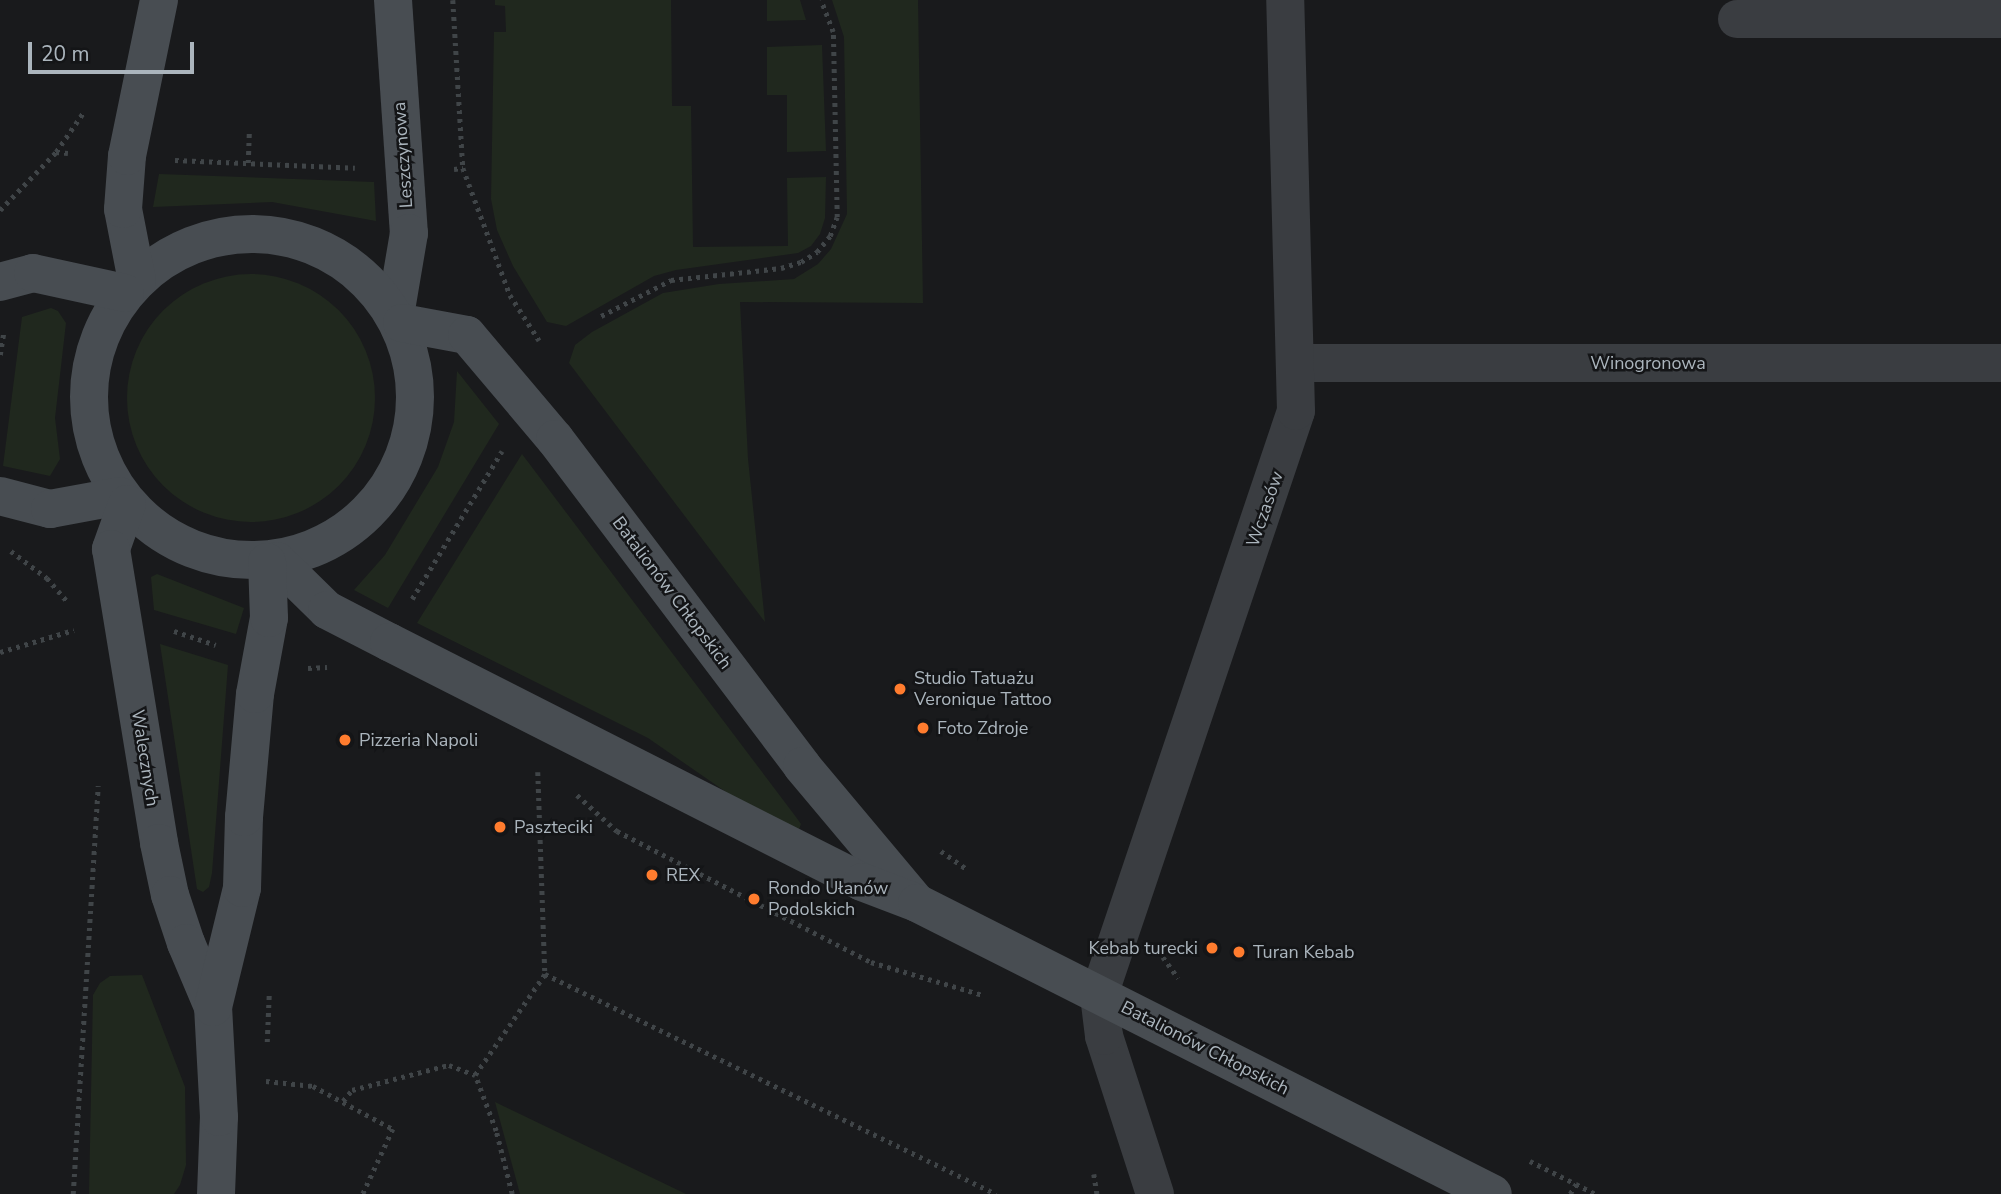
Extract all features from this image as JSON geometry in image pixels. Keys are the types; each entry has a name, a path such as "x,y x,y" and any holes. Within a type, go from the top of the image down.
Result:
{"street":[{"path":"131,287 123,209 127,156 159,0"},
{"name":"Leszczynowa","path":"393,0 409,233 399,317"},
{"name":"Wczasów","path":"1099,995 1287,445 1296,411 1285,0"},
{"path":"1737,19 2001,19"},
{"path":"251,233 308,244 347,264 373,283 399,317 416,396 411,428 400,459 362,517 334,538 272,561 235,563 169,541 124,500 98,455 92,430 90,400 91,368 99,336 131,287 168,257 206,238 251,233"},
{"path":"0,282 33,273 131,287"},
{"name":"Batalionów Chłopskich","path":"399,317 467,335 555,439 802,766 917,903"},
{"name":"Winogronowa","path":"1295,363 2001,363"},
{"path":"0,496 50,509 124,500"},
{"name":"Walecznych","path":"124,500 111,549 159,843 170,895 186,943 213,1007"},
{"name":"Batalionów Chłopskich","path":"272,561 327,610 862,882 917,903 1490,1193"},
{"name":"Walecznych","path":"216,1194 219,1116 213,1007 242,888 244,817 255,694 269,618 272,561"},
{"path":"1099,995 1104,1037 1155,1194"}],"path":[{"path":"453,0 463,168 510,295 544,348"},
{"path":"601,316 671,281 781,268 801,262 817,251 830,236 837,217 833,32 821,0"},
{"path":"248,164 249,129"},
{"path":"0,210 56,152 68,153"},
{"path":"172,160 366,169"},
{"path":"452,169 463,168"},
{"path":"0,355 5,322"},
{"path":"407,608 506,445"},
{"path":"9,550 47,578 72,607"},
{"path":"169,629 218,646"},
{"path":"0,652 77,630"},
{"path":"475,1075 545,974 538,761"},
{"path":"73,1194 98,779"},
{"path":"939,850 972,873"},
{"path":"545,974 996,1194"},
{"path":"342,1101 352,1090 449,1065 475,1075 496,1131 512,1194"},
{"path":"266,1081 313,1086 393,1129 363,1194"},
{"path":"1570,1194 1576,1184 1596,1194"}],"green space":[{"path":"495,0 671,0 672,106 691,106 693,247 788,246 787,178 826,177 825,218 820,234 811,246 798,253 676,270 654,276 566,326 547,322 513,266 497,230 491,199 494,32 506,32 505,6 495,5"},
{"path":"767,0 800,0 806,20 767,21"},
{"path":"832,0 918,0 923,303 740,302 748,459 765,622 569,363 575,345 592,332 663,293 719,284 794,279 818,264 831,249 847,214 844,37"},
{"path":"822,45 826,151 787,152 787,95 767,95 767,47"},
{"path":"159,174 374,182 376,221 272,202 153,207"},
{"path":"239,274 263,274 299,283 339,310 366,350 373,374 373,422 366,446 339,486 299,513 263,522 239,522 203,513 172,494 155,477 136,446 132,434 127,410 127,386 136,350 155,319 172,302 203,283 215,279"},
{"path":"51,308 58,311 66,323 55,418 60,459 50,476 3,466 22,317"},
{"path":"457,371 499,424 388,608 354,590 385,555 438,467 454,422"},
{"path":"522,454 796,817 801,824 798,832 778,828 648,738 417,623"},
{"path":"157,574 244,608 236,634 154,610 151,577"},
{"path":"160,644 228,665 212,873 209,887 203,892 197,889"},
{"path":"142,975 185,1087 186,1165 180,1185 174,1194 89,1194 93,995 100,983 110,976"},
{"path":"495,1102 686,1194 520,1194"}],"place":[{"name":"Studio Tatuażu Veronique Tattoo","path":"900,689"},
{"name":"Foto Zdroje","path":"923,728"},
{"name":"Pizzeria Napoli","path":"345,740"},
{"name":"Paszteciki","path":"500,827"},
{"name":"REX","path":"652,875"},
{"name":"Rondo Ułanów Podolskich","path":"754,899"},
{"name":"Kebab turecki","path":"1212,948"},
{"name":"Turan Kebab","path":"1239,952"}]}
